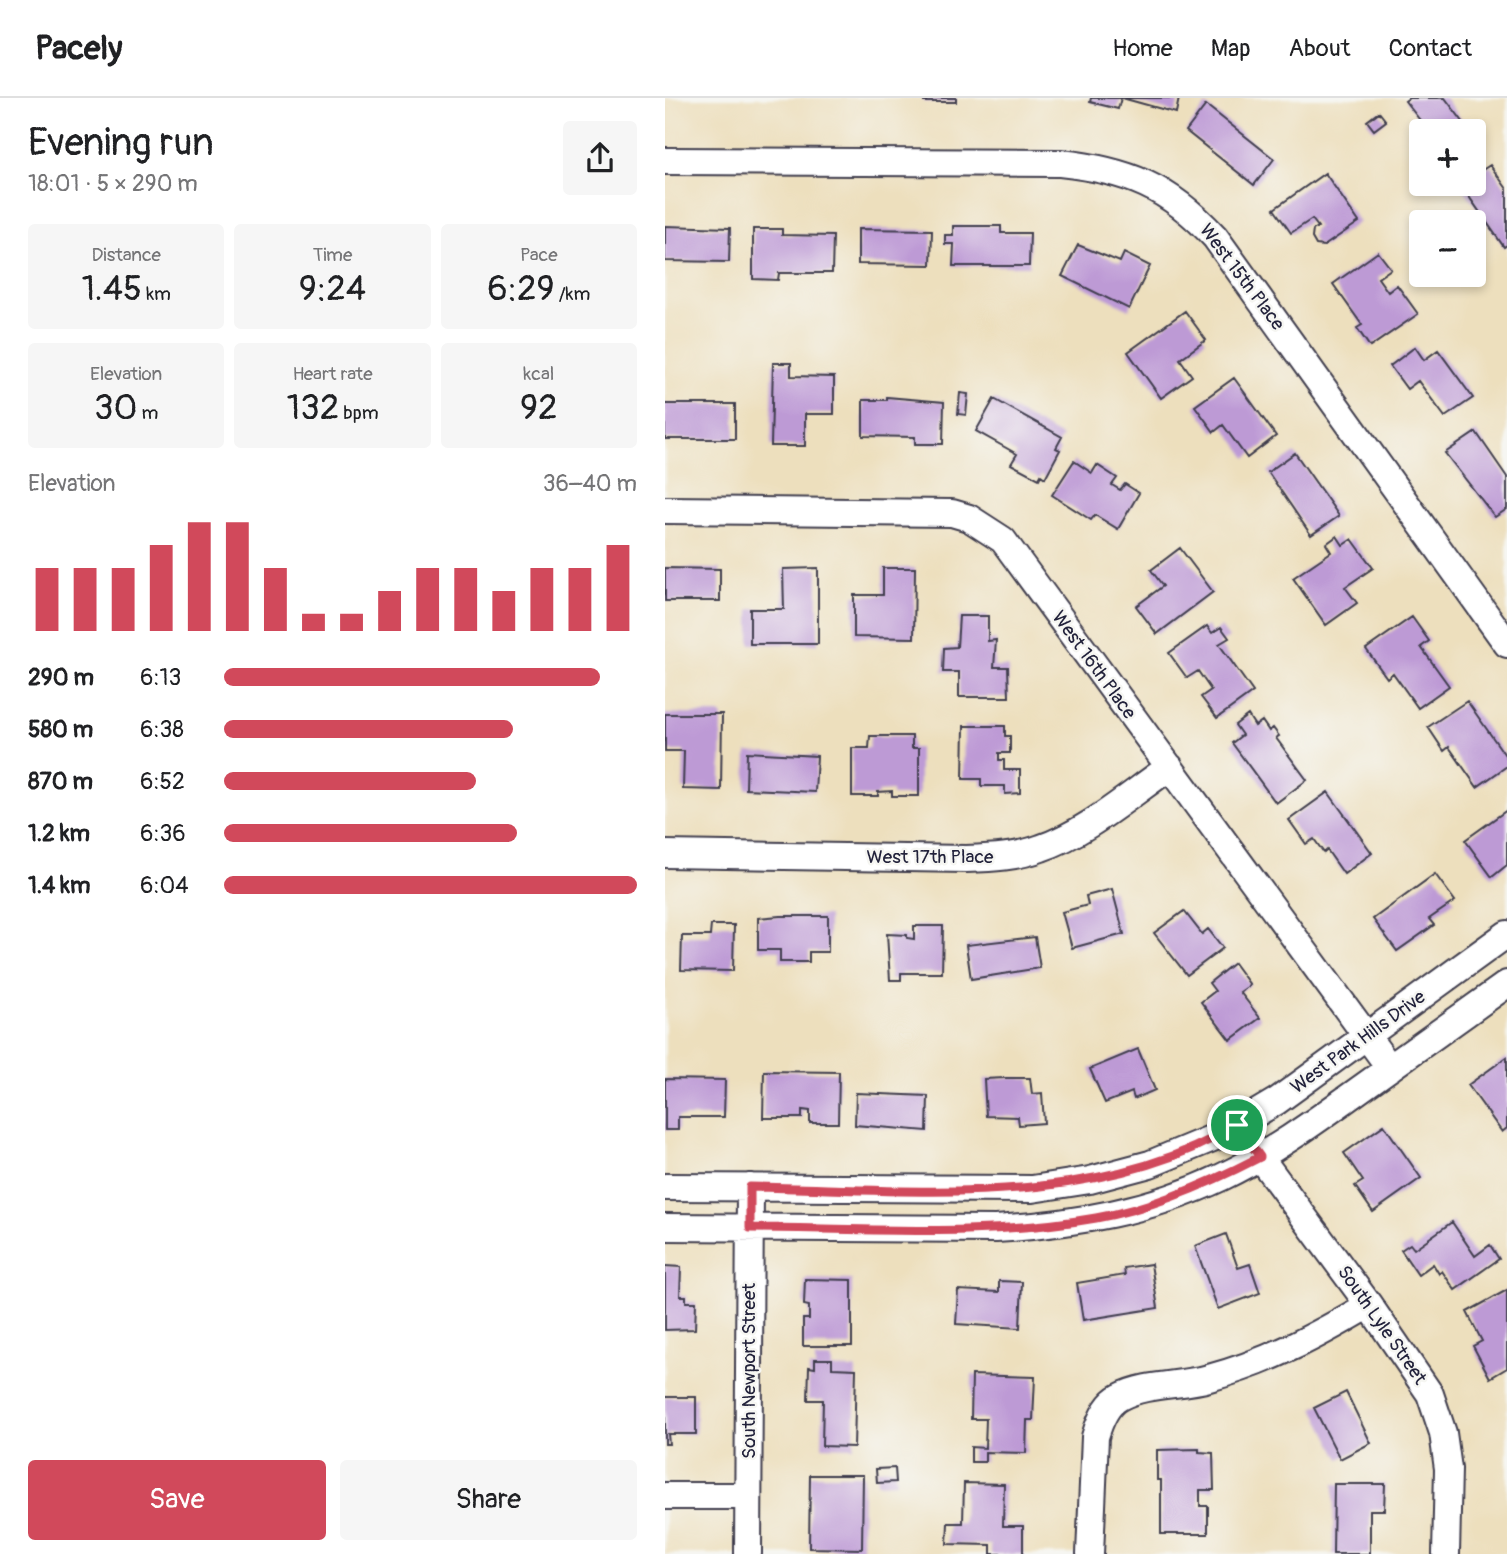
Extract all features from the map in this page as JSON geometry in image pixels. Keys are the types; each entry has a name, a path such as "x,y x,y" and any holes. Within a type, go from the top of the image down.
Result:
{"street":[{"name":"West 15th Place","path":"665,161 1061,163 1125,174 1154,186 1179,202 1215,237 1507,644"},
{"name":"West 16th Place","path":"665,510 933,512 969,518 1003,540 1390,1068"},
{"name":"West 17th Place","path":"665,854 967,859 1010,856 1042,848 1071,834 1170,767"},
{"name":"West Park Hills Drive","path":"665,1186 1032,1189 1090,1180 1150,1164 1237,1125 1277,1101 1507,934"},
{"name":"West Park Hills Drive","path":"665,1227 996,1229 1046,1226 1138,1208 1221,1177 1260,1157 1507,984"},
{"name":"South Lyle Street","path":"1237,1125 1369,1305 1430,1394 1443,1433 1448,1469 1446,1554"},
{"name":"South Newport Street","path":"748,1554 750,1187"},
{"path":"1090,1554 1095,1437 1100,1418 1119,1397 1205,1380 1259,1364 1313,1338 1369,1305"},
{"path":"665,1496 748,1496"}],"building":[{"path":"924,98 956,98 956,102 924,102"},
{"path":"1091,98 1121,98 1118,109 1090,102"},
{"path":"1122,98 1179,98 1176,113"},
{"path":"1409,98 1445,98 1461,119 1419,119 1405,101"},
{"path":"1206,105 1274,159 1254,185 1186,131"},
{"path":"1379,112 1386,121 1374,130 1367,121"},
{"path":"1490,165 1507,189 1507,245 1504,247 1486,221 1486,210 1478,210 1469,196 1486,196 1486,168"},
{"path":"1325,173 1359,222 1324,246 1316,245 1312,238 1313,230 1318,227 1312,219 1291,233 1274,209"},
{"path":"665,226 730,228 729,262 665,261"},
{"path":"953,226 1001,226 1001,233 1030,233 1029,266 953,266 954,244 945,244 945,235 953,235"},
{"path":"753,229 782,229 782,235 833,236 832,273 779,273 778,280 753,279"},
{"path":"858,229 932,230 931,265 858,264"},
{"path":"1078,245 1120,262 1124,253 1150,266 1129,309 1062,276"},
{"path":"1378,252 1391,269 1378,278 1388,292 1397,285 1418,314 1370,347 1357,328 1362,325 1333,284"},
{"path":"1185,311 1206,340 1180,359 1192,376 1161,398 1128,352"},
{"path":"1415,347 1424,360 1438,350 1473,398 1445,417 1418,381 1407,389 1390,366"},
{"path":"773,363 791,363 791,376 834,377 834,414 805,414 805,446 771,446"},
{"path":"1234,378 1276,436 1247,458 1223,425 1214,432 1195,406"},
{"path":"960,393 968,394 966,415 958,414"},
{"path":"887,397 944,402 943,444 915,444 915,437 863,436 863,400 887,400"},
{"path":"994,399 1062,437 1056,448 1060,450 1045,478 1041,475 1039,479 1011,464 1017,454 976,431"},
{"path":"665,404 735,404 735,439 665,439"},
{"path":"1476,432 1507,477 1507,509 1495,517 1445,453"},
{"path":"1295,453 1339,516 1311,535 1268,472"},
{"path":"1074,461 1092,473 1097,465 1117,478 1112,485 1120,490 1125,484 1139,493 1118,529 1095,515 1091,520 1052,495"},
{"path":"1337,536 1343,545 1352,539 1373,568 1345,587 1357,603 1326,625 1293,578 1331,552 1326,544"},
{"path":"1180,548 1213,592 1157,634 1136,606 1163,586 1151,570"},
{"path":"665,568 720,569 720,601 665,601"},
{"path":"818,568 818,644 750,644 750,609 784,609 783,569"},
{"path":"883,568 915,568 914,638 854,637 854,595 883,595"},
{"path":"959,616 988,616 988,641 996,640 994,667 1008,667 1009,697 959,697 959,672 943,672 944,648 957,647"},
{"path":"1412,617 1429,641 1421,647 1449,686 1418,708 1393,673 1387,678 1366,649"},
{"path":"1207,626 1212,633 1221,627 1229,638 1219,644 1253,692 1217,718 1201,697 1211,690 1198,671 1187,678 1169,653"},
{"path":"1467,701 1507,758 1507,766 1477,787 1449,747 1444,751 1428,727"},
{"path":"665,714 722,714 721,790 683,789 684,751 665,751"},
{"path":"1248,715 1255,726 1262,721 1269,731 1273,728 1279,736 1276,738 1307,780 1276,803 1232,743 1242,735 1235,725"},
{"path":"964,726 1005,726 1005,736 1010,736 1010,753 999,753 999,760 1004,760 1004,770 1020,770 1020,793 1005,794 1005,786 981,786 981,779 963,779"},
{"path":"870,736 912,736 912,748 919,748 919,796 892,796 892,791 878,792 878,796 852,796 852,748 869,748"},
{"path":"747,752 817,756 815,792 746,789"},
{"path":"1328,792 1372,853 1344,874 1327,850 1324,853 1314,839 1306,844 1289,820"},
{"path":"1507,810 1507,865 1492,877 1465,840"},
{"path":"1435,874 1455,901 1429,919 1434,925 1397,951 1373,919"},
{"path":"1112,889 1124,934 1072,948 1062,912 1088,905 1086,896"},
{"path":"1184,911 1202,934 1208,929 1223,948 1187,975 1154,933"},
{"path":"828,916 828,952 809,952 809,962 780,962 780,950 758,950 758,918"},
{"path":"711,925 734,925 733,971 681,970 682,936 710,936"},
{"path":"914,926 943,926 942,973 901,973 901,980 890,980 887,934 907,935 907,938 914,939"},
{"path":"1035,937 1040,968 971,979 966,945"},
{"path":"1234,963 1250,985 1240,992 1260,1018 1230,1040 1201,1002 1215,991 1209,983"},
{"path":"1138,1049 1155,1090 1134,1099 1132,1092 1105,1103 1090,1069"},
{"path":"1507,1057 1507,1128 1502,1132 1468,1085"},
{"path":"764,1071 839,1072 838,1123 810,1123 810,1111 802,1110 802,1118 763,1118"},
{"path":"1030,1078 1032,1094 1042,1093 1044,1123 1019,1125 1018,1117 986,1116 984,1079"},
{"path":"665,1079 725,1080 724,1117 678,1117 678,1130 665,1130"},
{"path":"856,1093 928,1096 927,1131 855,1125"},
{"path":"1384,1125 1421,1178 1373,1212 1355,1186 1363,1181 1344,1153"},
{"path":"1452,1222 1475,1256 1490,1245 1499,1259 1455,1290 1442,1271 1439,1274 1433,1264 1418,1275 1401,1250 1410,1244 1414,1249"},
{"path":"1226,1234 1238,1268 1250,1264 1260,1293 1218,1309 1195,1246"},
{"path":"1151,1264 1158,1308 1083,1320 1077,1283 1125,1275 1124,1268"},
{"path":"665,1266 681,1267 680,1296 686,1296 686,1302 696,1302 695,1329 665,1330"},
{"path":"805,1279 852,1280 852,1346 803,1346 803,1319 809,1319 809,1306 804,1305"},
{"path":"999,1281 1022,1282 1020,1328 956,1324 958,1290 999,1292"},
{"path":"1507,1290 1507,1368 1490,1378 1473,1346 1482,1341 1467,1312"},
{"path":"815,1359 832,1359 832,1368 856,1369 854,1447 822,1446 823,1400 808,1400 809,1367 815,1368"},
{"path":"972,1375 1035,1377 1033,1420 1027,1420 1026,1453 985,1452 985,1462 971,1462 971,1447 985,1448 986,1419 971,1419"},
{"path":"1346,1392 1371,1443 1340,1459 1314,1408"},
{"path":"665,1397 696,1397 696,1434 668,1434 669,1444 665,1444"},
{"path":"1199,1449 1199,1452 1213,1453 1214,1490 1200,1490 1200,1506 1208,1506 1208,1534 1161,1534 1161,1480 1157,1480 1157,1450"},
{"path":"895,1468 896,1482 877,1483 876,1469"},
{"path":"810,1475 863,1475 862,1549 809,1548"},
{"path":"964,1483 1004,1484 1003,1526 1023,1526 1023,1554 991,1554 991,1545 947,1544 948,1523 963,1523"},
{"path":"1334,1484 1385,1484 1384,1510 1370,1510 1370,1554 1333,1554"}],"route":[{"path":"1237,1125 1260,1157 1177,1195 1098,1218 1046,1226 996,1229 750,1228 750,1187 1032,1189 1090,1180 1150,1164 1220,1135 1237,1125"}]}
